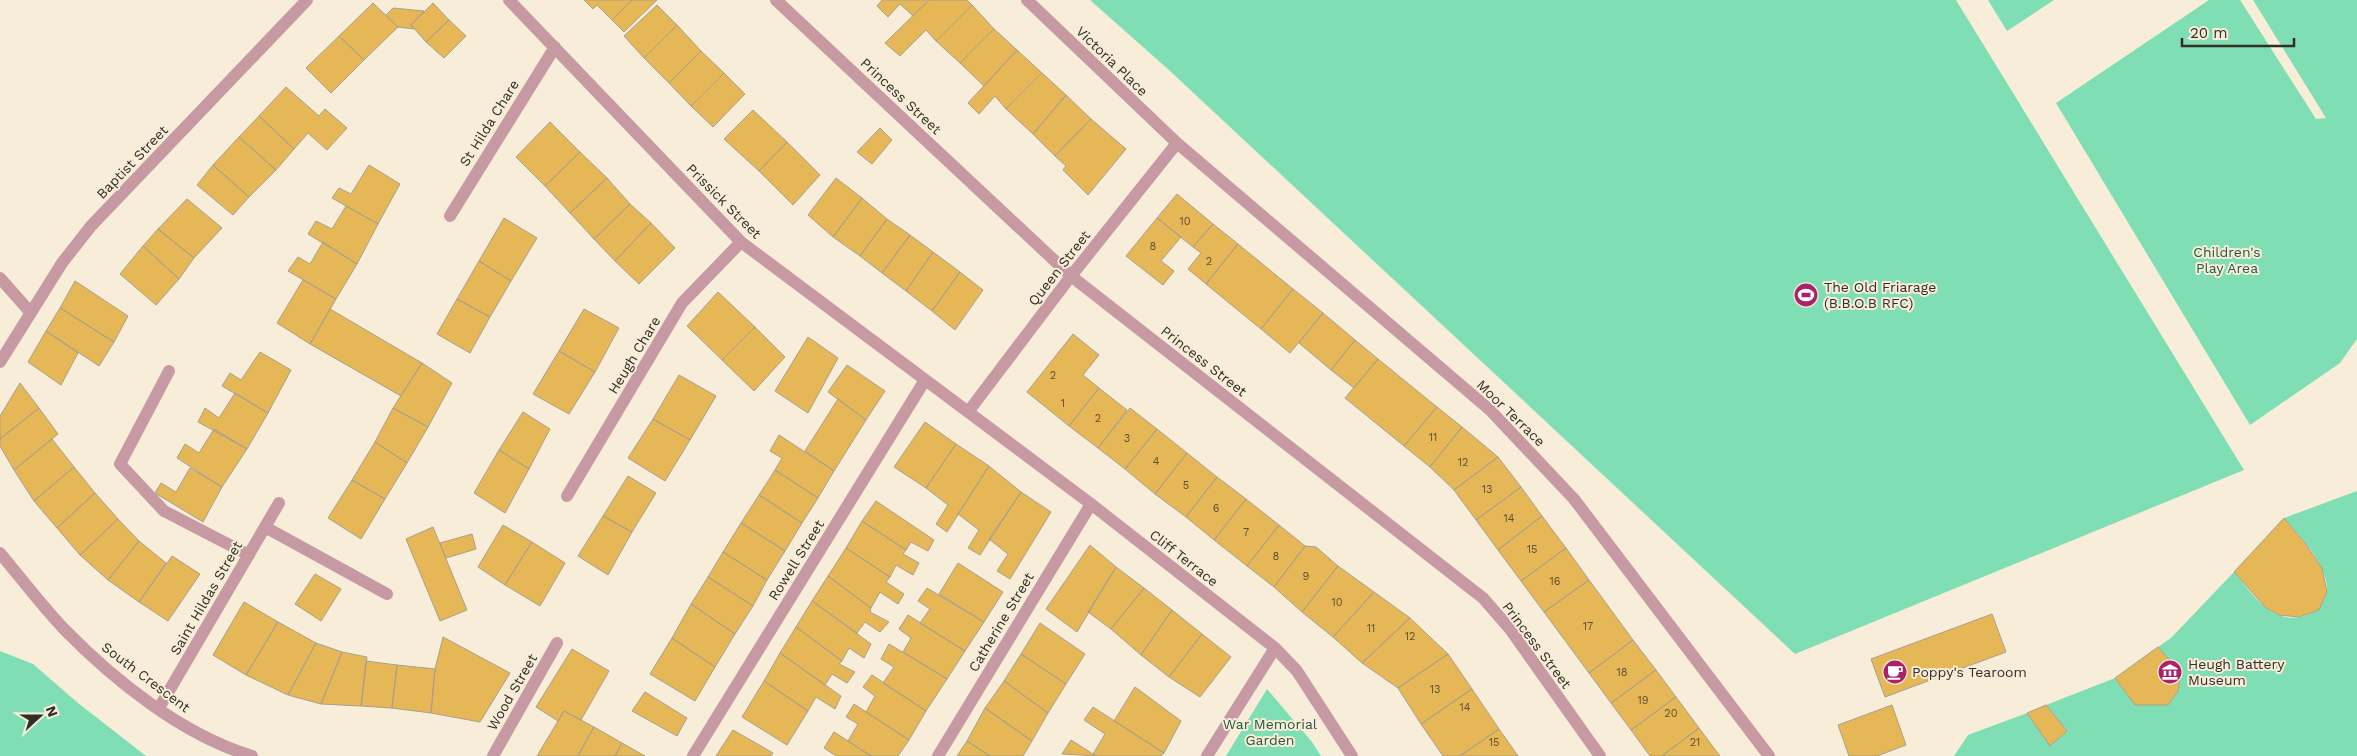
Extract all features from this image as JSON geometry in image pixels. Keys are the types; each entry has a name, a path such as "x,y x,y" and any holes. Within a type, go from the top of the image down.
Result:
{"street":[{"name":"Baptist Street","path":"0,362 62,263 91,226 307,0"},
{"name":"Prissick Street","path":"509,0 741,242 968,412"},
{"name":"Princess Street","path":"776,0 1071,276 1483,598 1510,629 1600,756"},
{"name":"Victoria Place","path":"1027,0 1177,144"},
{"name":"St Hilda Chare","path":"450,216 555,47"},
{"name":"Queen Street","path":"968,412 1071,276 1177,144"},
{"name":"Moor Terrace","path":"1177,144 1490,410 1574,499 1769,756"},
{"name":"Heugh Chare","path":"567,496 682,304 741,242"},
{"path":"0,278 31,313"},
{"path":"169,371 120,464 164,511 249,555"},
{"name":"Rowell Street","path":"693,756 925,380"},
{"name":"Cliff Terrace","path":"968,412 1275,648 1297,671 1352,756"},
{"name":"Saint Hildas Street","path":"159,708 279,503"},
{"name":"Catherine Street","path":"938,756 1090,504"},
{"path":"265,527 387,594"},
{"name":"South Crescent","path":"0,553 63,628 110,673 198,735 252,756"},
{"name":"Wood Street","path":"493,756 557,643"},
{"path":"1207,756 1275,648"}],"green space":[{"path":"1090,0 1956,0 2244,470 1795,654 1170,71"},
{"path":"1988,0 2054,0 2007,31"},
{"name":"Children's Play Area","path":"2209,0 2240,0 2316,119 2326,118 2253,0 2357,0 2357,339 2340,363 2250,425 2056,103"},
{"path":"2357,491 2357,756 1954,756 1968,735 2027,713 2050,745 2067,731 2046,705 2115,678 2135,705 2168,705 2178,691 2181,673 2158,647 2171,638 2234,572 2262,604 2279,615 2289,618 2300,617 2318,610 2327,592 2323,572 2312,552 2284,518"},
{"path":"0,651 33,664 78,703 146,756 0,756"},
{"name":"War Memorial Garden","path":"1267,689 1312,742 1321,756 1226,756"}],"building":[{"path":"584,0 632,0 612,20 597,5 593,9"},
{"path":"632,0 657,0 624,32 612,20"},
{"path":"882,0 929,0 913,16 900,4 888,17 877,6"},
{"path":"929,0 967,0 972,5 936,41 926,30 900,56 885,43"},
{"path":"373,3 398,27 364,60 339,36"},
{"path":"433,3 449,20 426,42 411,25"},
{"path":"657,5 677,25 644,58 624,36"},
{"path":"972,5 994,29 960,63 936,41"},
{"path":"393,8 424,11 411,25 414,29 398,27 386,15"},
{"path":"449,20 466,36 444,58 426,42"},
{"path":"677,25 701,51 669,83 644,58"},
{"path":"994,29 1017,50 984,86 960,63"},
{"path":"339,36 364,60 331,93 306,68"},
{"path":"1017,50 1042,73 1006,109 995,96 979,114 968,103"},
{"path":"701,51 724,73 691,106 669,83"},
{"path":"724,73 745,94 713,127 691,106"},
{"path":"1042,73 1066,95 1033,134 1006,109"},
{"path":"286,87 319,116 325,109 347,128 327,150 308,133 294,149 259,116"},
{"path":"1066,95 1091,119 1055,156 1033,134"},
{"path":"753,110 787,142 759,171 724,139"},
{"path":"259,116 294,149 276,170 239,137"},
{"path":"1091,119 1126,149 1088,195 1063,170 1066,166 1055,156"},
{"path":"550,122 580,152 545,186 516,157"},
{"path":"880,128 892,140 872,164 857,152"},
{"path":"239,137 276,170 249,197 213,165"},
{"path":"787,142 820,175 793,205 759,171"},
{"path":"580,152 607,178 570,213 545,186"},
{"path":"213,165 249,197 233,215 197,185"},
{"path":"369,165 400,184 378,224 332,198 339,188 351,194"},
{"path":"607,178 630,204 594,239 570,213"},
{"path":"836,178 862,198 833,237 808,215"},
{"path":"1177,194 1213,224 1193,247 1157,218"},
{"path":"862,198 887,219 860,256 833,237"},
{"path":"187,199 222,228 194,258 158,229"},
{"path":"630,204 651,223 615,261 594,239"},
{"path":"346,206 378,224 357,264 308,234 316,221 332,229"},
{"path":"504,218 537,238 511,281 479,261"},
{"path":"1157,218 1181,237 1161,261 1174,271 1163,285 1126,256"},
{"path":"887,219 910,235 882,273 860,256"},
{"path":"651,223 675,248 639,284 615,261"},
{"path":"1213,224 1238,244 1206,284 1188,269 1201,253 1193,247"},
{"path":"158,229 194,258 179,279 143,246"},
{"path":"910,235 933,252 906,291 882,273"},
{"path":"323,242 357,264 336,299 288,271 298,257 310,264"},
{"path":"1238,244 1293,289 1261,329 1206,284"},
{"path":"143,246 179,279 156,305 120,274"},
{"path":"933,252 960,272 932,311 906,291"},
{"path":"479,261 511,281 490,317 457,299"},
{"path":"960,272 983,290 955,330 932,311"},
{"path":"303,280 336,299 310,344 277,323"},
{"path":"75,281 128,316 114,342 60,308"},
{"path":"1293,289 1323,313 1290,353 1261,329"},
{"path":"718,292 755,327 722,360 687,326"},
{"path":"457,299 490,317 470,353 437,334"},
{"path":"60,308 114,342 99,366 46,331"},
{"path":"330,309 422,363 401,396 310,344"},
{"path":"584,309 619,328 595,372 559,351"},
{"path":"1323,313 1355,340 1331,370 1299,343"},
{"path":"755,327 785,357 754,391 722,360"},
{"path":"46,331 78,353 61,385 28,362"},
{"path":"1073,334 1099,355 1083,375 1099,388 1069,426 1027,392"},
{"path":"808,337 838,358 808,413 775,391"},
{"path":"1355,340 1378,359 1354,388 1331,370"},
{"path":"559,351 595,372 569,414 533,394"},
{"path":"260,352 291,370 268,413 222,386 230,373 241,380"},
{"path":"1378,359 1437,407 1404,446 1345,398"},
{"path":"422,363 452,383 428,427 393,408"},
{"path":"847,365 885,391 866,420 828,392"},
{"path":"679,375 716,396 690,440 653,419"},
{"path":"20,383 39,408 0,439 0,416"},
{"path":"1099,388 1127,410 1098,448 1069,426"},
{"path":"235,393 268,413 247,449 198,422 205,408 219,418"},
{"path":"838,399 866,420 834,471 805,451"},
{"path":"1437,407 1462,427 1430,467 1404,446"},
{"path":"39,408 58,434 14,470 0,446 0,439"},
{"path":"393,408 428,427 407,463 375,442"},
{"path":"1130,408 1157,429 1125,469 1098,448"},
{"path":"523,412 550,429 529,469 499,450"},
{"path":"653,419 690,440 665,481 628,458"},
{"path":"925,422 956,444 926,488 894,467"},
{"path":"1462,427 1498,457 1454,490 1430,467"},
{"path":"214,429 247,449 222,487 177,458 185,444 199,453"},
{"path":"1157,429 1187,453 1155,494 1125,469"},
{"path":"779,435 834,471 818,498 775,470 782,458 770,451"},
{"path":"52,439 74,467 34,501 14,470"},
{"path":"375,442 407,463 385,499 352,480"},
{"path":"956,444 989,466 947,532 936,524 948,505 926,488"},
{"path":"499,450 529,469 505,513 474,493"},
{"path":"1187,453 1217,477 1186,517 1155,494"},
{"path":"1498,457 1521,487 1476,520 1454,490"},
{"path":"989,466 1021,492 980,555 968,548 979,530 958,514"},
{"path":"74,467 95,493 57,528 34,501"},
{"path":"190,468 222,487 203,522 155,493 161,483 176,492"},
{"path":"775,470 818,498 802,523 759,495"},
{"path":"628,476 656,493 632,532 603,516"},
{"path":"1217,477 1246,499 1214,540 1186,517"},
{"path":"352,480 385,499 361,539 328,518"},
{"path":"1521,487 1542,516 1498,550 1476,520"},
{"path":"1021,492 1051,512 1010,579 997,571 1008,554 989,539"},
{"path":"95,493 118,519 80,555 57,528"},
{"path":"759,495 802,523 785,551 741,523"},
{"path":"1246,499 1279,525 1247,566 1214,540"},
{"path":"876,501 934,540 928,551 911,542 906,550 862,521"},
{"path":"603,516 632,532 608,575 578,556"},
{"path":"1542,516 1566,548 1521,581 1498,550"},
{"path":"2284,518 2305,543 2322,568 2327,592 2319,610 2299,617 2279,615 2265,607 2234,572"},
{"path":"118,519 139,541 108,580 80,555"},
{"path":"862,521 906,550 903,554 919,563 913,575 896,565 890,577 846,548"},
{"path":"741,523 785,551 767,580 723,552"},
{"path":"503,525 532,542 505,585 478,567"},
{"path":"1279,525 1305,546 1274,587 1247,566"},
{"path":"433,527 467,610 440,621 406,539"},
{"path":"472,534 476,549 446,558 440,543"},
{"path":"139,541 166,563 139,602 108,580"},
{"path":"532,542 565,563 540,606 505,585"},
{"path":"1090,545 1116,567 1077,632 1046,609"},
{"path":"1305,546 1316,547 1338,566 1302,612 1274,587"},
{"path":"846,548 890,577 886,582 904,594 898,604 880,592 871,608 828,576"},
{"path":"1566,548 1589,580 1544,612 1521,581"},
{"path":"723,552 767,580 753,606 708,577"},
{"path":"172,556 200,574 168,621 139,602"},
{"path":"958,563 1003,592 984,622 939,594"},
{"path":"1338,566 1374,592 1333,637 1302,612"},
{"path":"1116,567 1144,588 1111,629 1088,612"},
{"path":"315,574 341,589 321,621 295,604"},
{"path":"828,576 871,608 870,612 889,622 880,632 865,622 857,633 812,601"},
{"path":"708,577 753,606 735,634 691,604"},
{"path":"1589,580 1633,640 1589,673 1544,612"},
{"path":"927,588 984,622 965,651 920,623 930,609 918,601"},
{"path":"1144,588 1172,610 1141,655 1111,629"},
{"path":"1374,592 1410,618 1362,663 1333,637"},
{"path":"812,601 871,644 864,658 849,648 842,661 796,627"},
{"path":"244,602 278,622 246,675 213,655"},
{"path":"691,604 735,634 715,667 672,638"},
{"path":"1172,610 1202,634 1169,677 1141,655"},
{"path":"1992,614 2006,652 1885,697 1871,659"},
{"path":"908,615 965,651 947,679 903,652 911,638 899,629"},
{"path":"1410,618 1448,654 1398,688 1362,663"},
{"path":"278,622 316,643 288,695 246,675"},
{"path":"1040,623 1085,654 1066,684 1021,654"},
{"path":"796,627 842,661 839,664 855,672 847,683 832,674 825,685 780,653"},
{"path":"1202,634 1231,657 1200,697 1169,677"},
{"path":"443,637 510,673 480,722 431,713 435,669"},
{"path":"672,638 715,667 695,701 650,674"},
{"path":"1633,640 1656,670 1611,703 1589,673"},
{"path":"316,643 342,652 321,704 288,695"},
{"path":"889,644 947,679 926,711 883,683 894,667 881,659"},
{"path":"2158,647 2181,673 2178,691 2168,705 2135,705 2115,678"},
{"path":"572,649 609,671 581,720 564,711 558,721 536,707"},
{"path":"342,652 367,657 361,706 321,704"},
{"path":"780,653 841,696 835,709 816,697 808,711 764,681"},
{"path":"1021,654 1066,684 1048,713 1004,681"},
{"path":"1448,654 1472,689 1421,724 1398,688"},
{"path":"366,661 397,665 392,708 361,706"},
{"path":"397,665 435,669 431,713 392,708"},
{"path":"1656,670 1676,697 1631,730 1611,703"},
{"path":"872,675 926,711 909,740 866,712 875,696 863,687"},
{"path":"764,681 808,711 787,745 742,717"},
{"path":"1004,681 1048,713 1032,741 985,708"},
{"path":"1135,687 1181,721 1164,753 1114,721"},
{"path":"1472,689 1499,729 1460,756 1443,756 1421,724"},
{"path":"645,692 687,718 677,736 632,711"},
{"path":"1676,697 1699,728 1662,756 1650,756 1631,730"},
{"path":"854,704 909,740 898,756 871,756 848,741 858,724 846,717"},
{"path":"1892,705 1906,745 1877,756 1849,756 1838,725"},
{"path":"2046,705 2067,731 2050,746 2027,713"},
{"path":"1093,707 1164,753 1161,756 1097,756 1093,754 1105,734 1084,720"},
{"path":"985,708 1032,741 1023,756 990,756 967,741"},
{"path":"564,711 594,727 578,756 537,756"},
{"path":"594,727 622,743 615,756 578,756"},
{"path":"1699,728 1720,756 1662,756"},
{"path":"1499,729 1518,756 1460,756"},
{"path":"733,730 773,753 771,756 716,756"},
{"path":"834,732 871,756 836,756 824,748"},
{"path":"1071,740 1093,754 1097,756 1062,754"},
{"path":"967,741 990,756 957,756"},
{"path":"622,743 645,756 615,756"}],"place":[{"name":"The Old Friarage (B.B.O.B RFC)","path":"1806,295"},
{"name":"Poppy's Tearoom","path":"1895,672"},
{"name":"Heugh Battery Museum","path":"2170,672"}]}
